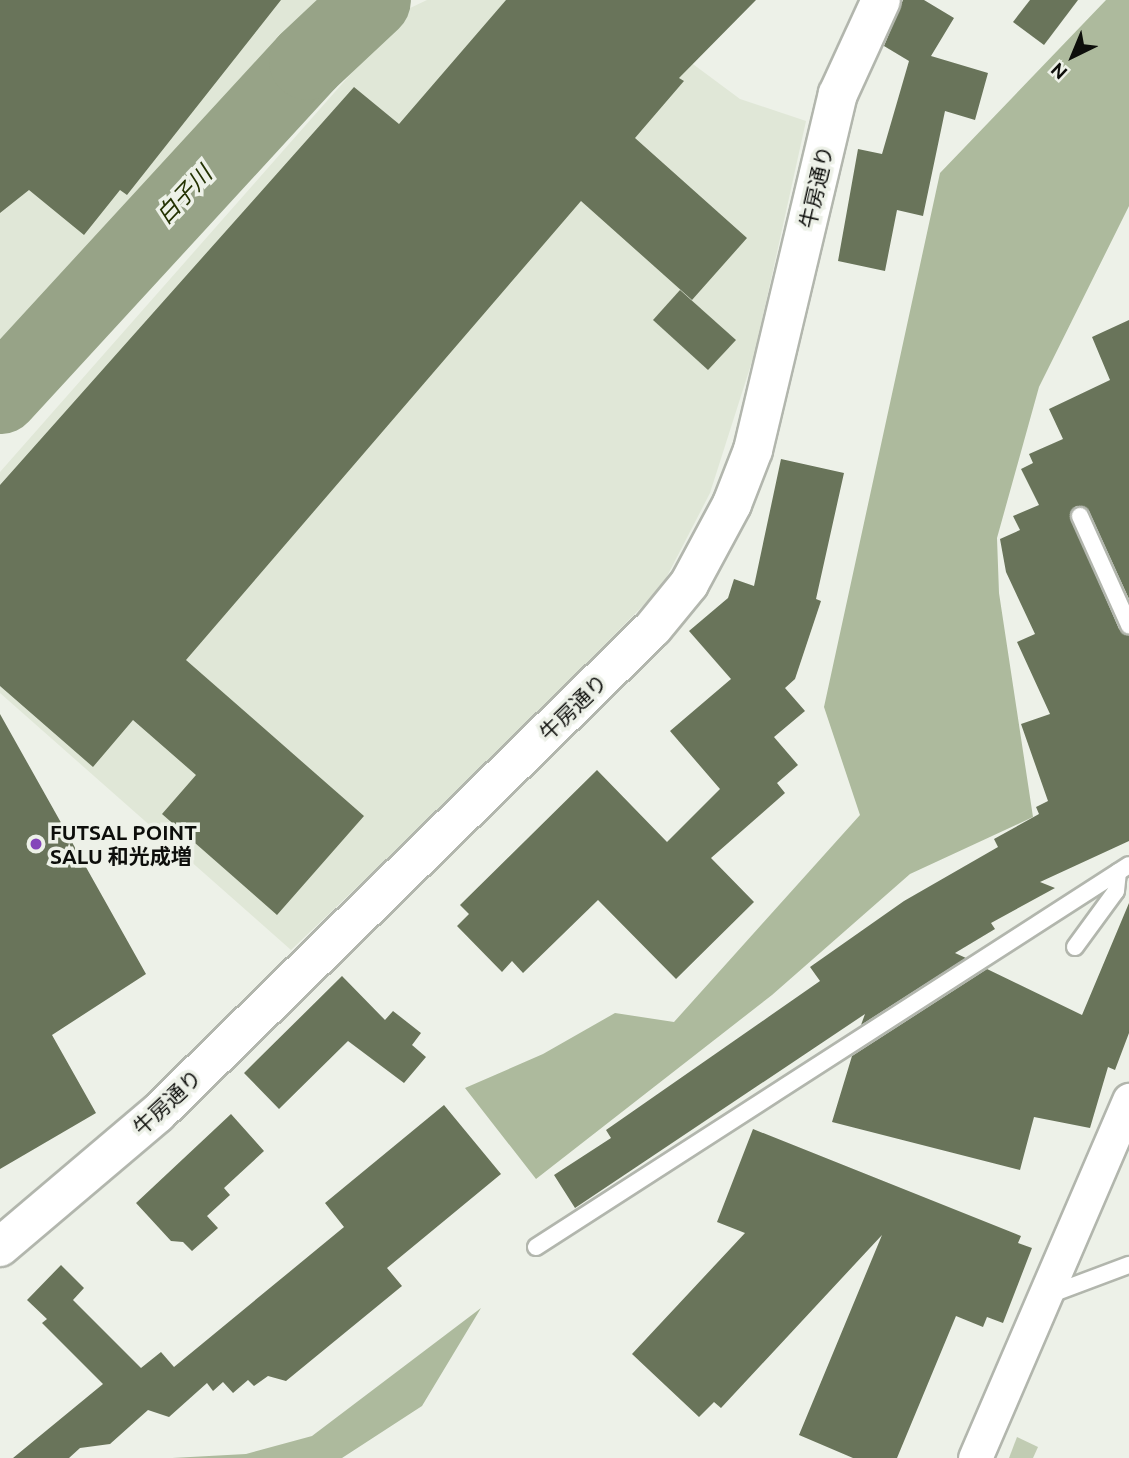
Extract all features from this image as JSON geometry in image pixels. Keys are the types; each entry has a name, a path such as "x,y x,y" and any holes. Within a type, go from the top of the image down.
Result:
{"street":[{"name":"牛房通り","path":"0,1247 157,1114 653,628 689,584 732,504 753,450 838,94 881,0"},
{"path":"975,1458 1129,1100"}],"lane":[{"path":"1080,516 1129,625"},
{"path":"1075,947 1116,891 1123,869"},
{"path":"536,1247 1123,869"},
{"path":"1045,1297 1129,1265"}],"shaded area":[{"path":"0,0 329,0 302,19 123,222 0,351"},
{"path":"427,0 614,0 612,4 740,99 806,121 755,352 710,493 662,586 515,737 291,950 0,693 0,472 408,9"},
{"path":"1017,1437 1038,1447 1033,1458 1009,1458"}],"green space":[{"path":"1106,0 1129,0 1129,206 1039,387 997,538 999,593 1033,817 910,874 772,995 536,1179 465,1088 543,1054 615,1013 674,1022 860,815 824,707 940,173"},
{"path":"481,1308 422,1406 342,1458 172,1458 246,1454 312,1436"}],"building":[{"path":"0,0 281,0 127,195 120,190 84,235 29,190 0,213"},
{"path":"506,0 756,0 679,78 684,81 635,138 747,238 692,300 581,201 186,660 364,816 277,915 162,814 196,775 133,720 93,767 0,686 0,485 354,87 399,124"},
{"path":"903,0 924,0 954,18 931,56 988,73 975,120 945,111 923,216 897,210 885,271 838,261 858,149 882,154 909,61 884,46"},
{"path":"1030,0 1078,0 1044,45 1013,22"},
{"path":"680,290 736,340 708,370 653,320"},
{"path":"1129,320 1129,599 1089,511 1076,506 1070,516 1119,629 1129,635 1129,841 1040,882 1055,888 991,923 995,929 955,953 966,958 861,1025 865,1014 575,1208 554,1175 611,1138 606,1130 820,981 810,967 904,901 998,847 994,839 1039,814 1036,807 1048,801 1021,724 1050,714 1017,642 1035,634 1006,572 1000,539 1020,530 1013,516 1039,505 1021,469 1033,463 1029,454 1063,439 1049,409 1110,380 1092,337"},
{"path":"781,459 844,473 816,599 821,601 795,679 785,688 805,711 774,737 798,765 777,783 785,793 711,858 754,902 676,979 598,900 523,973 512,961 502,972 457,926 469,914 460,905 597,770 667,842 720,789 670,731 731,679 689,631 728,598 734,579 754,586"},
{"name":"FUTSAL POINT SALU 和光成増","path":"0,714 146,974 52,1035 96,1113 0,1169"},
{"path":"1129,903 1129,1033 1115,1070 1108,1067 1090,1128 1034,1117 1020,1170 832,1122 852,1056 987,969 1082,1015"},
{"path":"342,976 385,1020 393,1011 421,1033 412,1045 426,1057 404,1083 348,1041 279,1109 244,1073"},
{"path":"444,1105 501,1174 387,1268 402,1286 286,1381 268,1376 254,1386 248,1380 233,1393 223,1382 213,1391 207,1383 169,1417 148,1410 110,1444 80,1448 69,1458 13,1458 103,1384 42,1323 47,1319 27,1300 61,1265 84,1288 73,1300 141,1368 161,1352 174,1367 344,1227 325,1203"},
{"path":"231,1114 264,1151 224,1188 230,1195 207,1216 218,1228 192,1251 183,1242 171,1241 136,1203"},
{"path":"753,1129 1021,1236 1018,1243 1032,1248 1003,1323 987,1317 983,1327 956,1316 897,1458 853,1458 799,1435 882,1235 721,1408 714,1402 699,1417 632,1354 745,1233 717,1222"}],"waterway":[{"name":"白子川","path":"0,395 307,61 372,0"}],"place":[{"name":"FUTSAL POINT SALU 和光成増","path":"36,844"}]}
